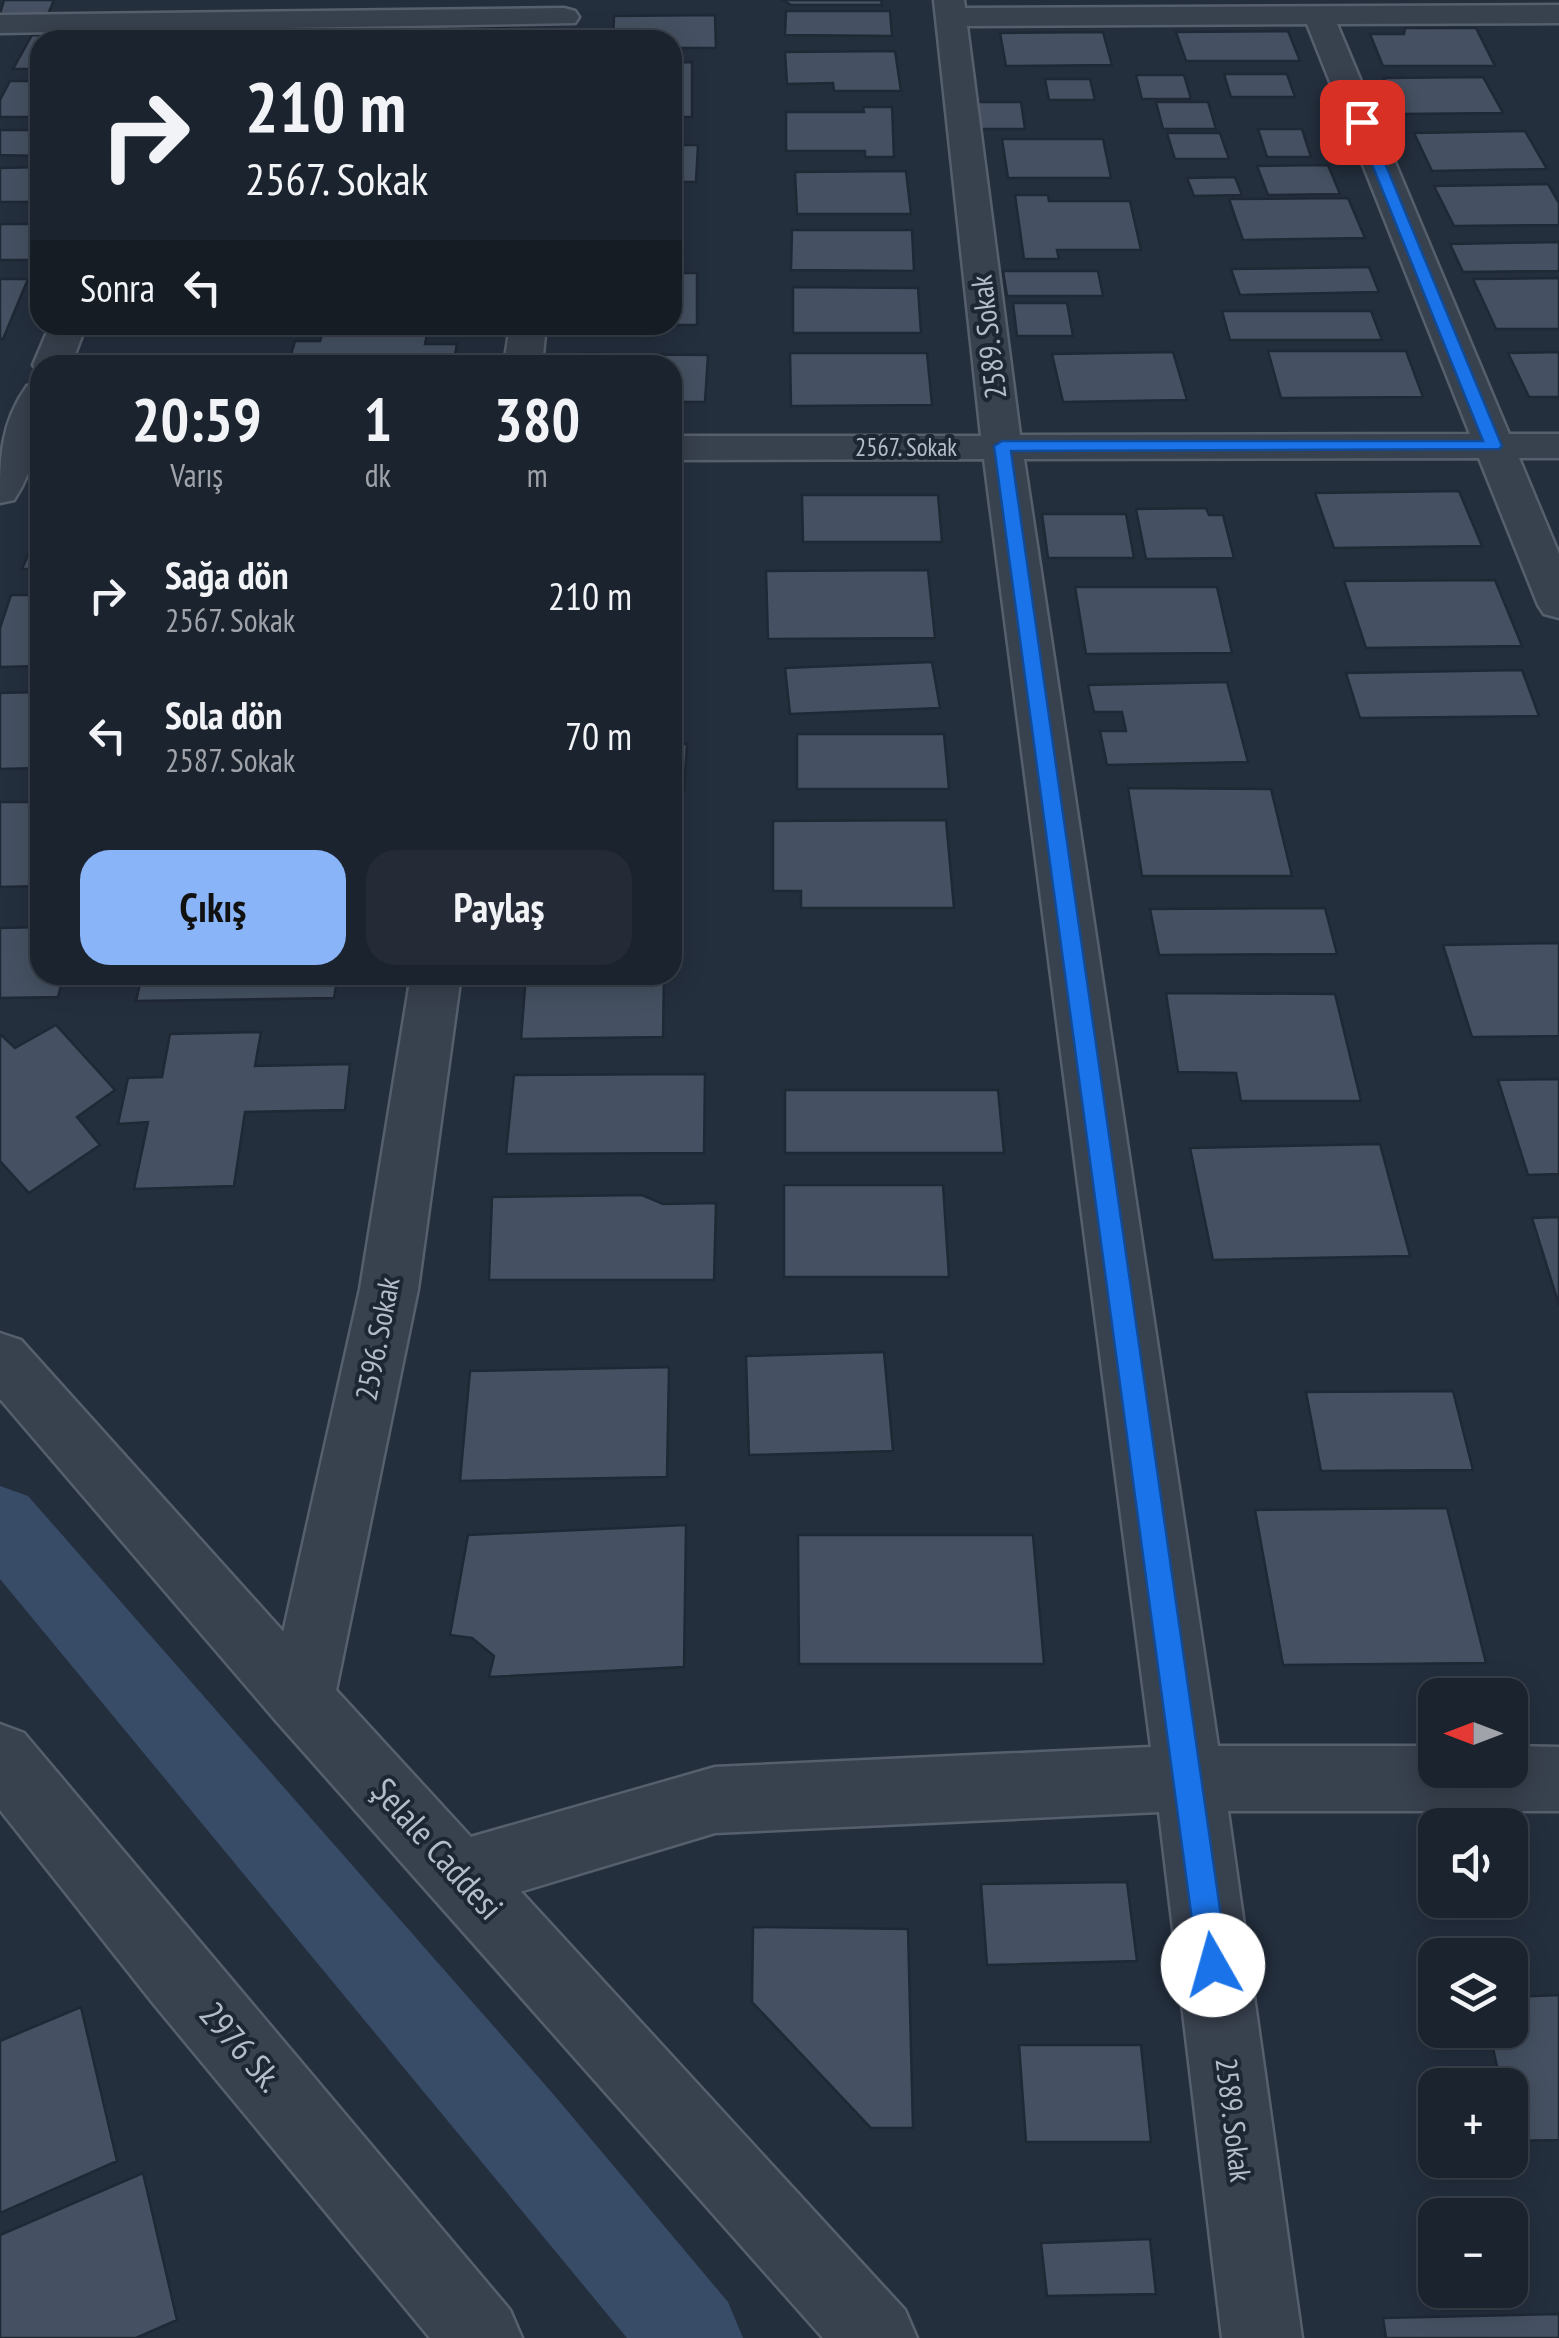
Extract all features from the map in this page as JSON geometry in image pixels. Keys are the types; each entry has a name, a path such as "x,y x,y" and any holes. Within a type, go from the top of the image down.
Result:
{"street":[{"path":"950,8 1318,15 1559,14"},
{"name":"2589. Sokak","path":"950,8 1002,446 1189,1778 1262,2338"},
{"path":"1318,15 1559,605"},
{"path":"0,24 187,29 564,19"},
{"path":"13,466 30,421"},
{"name":"2567. Sokak","path":"682,448 1559,446"},
{"name":"2596. Sokak","path":"302,1700 389,1288 434,985"},
{"name":"Şelale Caddesi","path":"0,1357 302,1700 877,2338"},
{"name":"2976 Sk.","path":"0,1756 88,1869 311,2129 482,2338"},
{"path":"460,1875 715,1800 1189,1778 1559,1779"}],"building":[{"path":"4,0 54,0 48,14 0,14"},
{"path":"783,0 881,0 882,5 791,5"},
{"path":"786,11 890,11 892,36 785,35"},
{"path":"715,15 716,48 682,48 682,30 613,30 614,16"},
{"path":"509,28 509,30 466,30"},
{"path":"1405,28 1476,28 1495,66 1383,66 1370,34 1404,34"},
{"path":"1288,31 1300,61 1186,61 1176,32"},
{"path":"1103,32 1112,65 1006,66 1000,33"},
{"path":"30,39 30,69 13,69"},
{"path":"895,51 901,91 834,91 833,83 787,84 785,52"},
{"path":"682,62 692,62 692,117 682,117"},
{"path":"1224,74 1287,74 1295,97 1231,97"},
{"path":"1136,75 1184,75 1191,99 1142,99"},
{"path":"1483,77 1503,113 1401,114 1384,78"},
{"path":"1045,79 1090,79 1095,100 1049,100"},
{"path":"10,81 30,81 30,117 0,117 0,100"},
{"path":"975,102 1021,102 1025,129 978,129"},
{"path":"1156,102 1208,102 1216,129 1163,129"},
{"path":"863,107 892,107 894,157 865,157 865,151 786,151 786,112 864,112"},
{"path":"1258,129 1302,129 1311,157 1267,157"},
{"path":"0,130 30,130 30,156 0,155"},
{"path":"1525,131 1547,169 1432,171 1414,133"},
{"path":"1167,133 1220,133 1229,159 1175,159"},
{"path":"1002,139 1103,139 1111,178 1008,178"},
{"path":"682,145 698,145 696,182 682,182"},
{"path":"1328,165 1340,194 1268,195 1257,166"},
{"path":"30,167 30,202 0,202 0,168"},
{"path":"906,171 911,214 797,214 795,172"},
{"path":"1235,177 1242,195 1194,196 1187,178"},
{"path":"1548,184 1559,203 1559,225 1454,226 1434,186"},
{"path":"1015,195 1048,195 1049,201 1130,201 1141,250 1057,250 1059,259 1024,259"},
{"path":"1348,198 1365,238 1243,240 1229,199"},
{"path":"0,224 30,224 30,260 0,260"},
{"path":"792,230 912,230 914,271 791,270"},
{"path":"1559,242 1559,271 1463,272 1450,244"},
{"path":"1369,267 1379,292 1240,295 1231,269"},
{"path":"1003,271 1098,271 1103,296 1007,296"},
{"path":"682,273 697,273 697,325 682,325"},
{"path":"1559,278 1559,329 1496,329 1473,279"},
{"path":"0,279 28,279 3,339 0,339"},
{"path":"793,287 918,288 921,333 793,333"},
{"path":"1013,303 1067,303 1073,336 1017,336"},
{"path":"1222,311 1371,311 1382,340 1230,340"},
{"path":"322,335 427,335 425,344 457,344 455,355 291,355 295,341 320,341"},
{"path":"1268,351 1406,351 1423,397 1281,398"},
{"path":"1173,352 1187,400 1063,402 1052,354"},
{"path":"1559,352 1559,397 1529,397 1508,353"},
{"path":"790,353 927,353 932,405 791,406"},
{"path":"582,354 708,355 705,402 682,402 682,355"},
{"path":"1459,491 1482,546 1334,548 1315,493"},
{"path":"802,495 938,495 942,542 803,542"},
{"path":"1206,508 1209,515 1223,515 1234,558 1146,559 1136,509"},
{"path":"1042,514 1126,514 1134,558 1048,558"},
{"path":"30,550 30,569 22,569"},
{"path":"928,570 935,638 768,639 766,571"},
{"path":"1495,580 1522,646 1366,648 1344,581"},
{"path":"1075,587 1217,587 1232,653 1086,654"},
{"path":"11,595 30,595 30,666 0,667 0,628"},
{"path":"932,662 940,708 790,714 785,668"},
{"path":"1522,670 1539,716 1360,718 1346,673"},
{"path":"1227,682 1248,762 1107,765 1100,731 1126,731 1122,712 1094,712 1088,685"},
{"path":"30,692 30,768 0,769 0,693"},
{"path":"797,734 944,734 949,789 797,789"},
{"path":"682,744 687,744 684,790"},
{"path":"1128,788 1271,789 1292,876 1142,876"},
{"path":"0,802 30,802 30,886 0,887"},
{"path":"946,820 954,908 801,908 801,891 773,891 773,821"},
{"path":"1325,908 1337,954 1159,955 1150,909"},
{"path":"30,927 30,985 61,985 58,997 0,998 0,928"},
{"path":"1559,943 1559,1036 1472,1037 1443,945"},
{"path":"140,985 336,985 334,998 136,1001"},
{"path":"525,985 664,985 663,1037 521,1039"},
{"path":"1166,993 1335,994 1361,1101 1241,1101 1236,1073 1178,1072"},
{"path":"56,1025 115,1090 77,1117 100,1145 29,1193 0,1161 0,1034 15,1048"},
{"path":"261,1032 255,1066 350,1064 345,1110 245,1112 234,1186 134,1189 148,1122 118,1124 128,1078 162,1077 170,1034"},
{"path":"705,1074 704,1153 506,1154 514,1075"},
{"path":"1559,1079 1559,1174 1528,1175 1498,1080"},
{"path":"785,1090 998,1090 1004,1153 785,1153"},
{"path":"1380,1144 1410,1256 1213,1260 1190,1148"},
{"path":"784,1185 943,1185 949,1277 784,1277"},
{"path":"642,1195 663,1204 716,1203 714,1280 489,1280 492,1197"},
{"path":"1559,1217 1559,1305 1532,1218"},
{"path":"884,1352 893,1451 749,1455 746,1356"},
{"path":"669,1367 667,1477 460,1481 470,1371"},
{"path":"1453,1391 1473,1470 1321,1471 1306,1392"},
{"path":"1447,1508 1486,1663 1283,1665 1255,1510"},
{"path":"686,1525 684,1667 489,1677 494,1656 472,1638 450,1635 468,1535"},
{"path":"798,1535 1033,1535 1044,1664 799,1664"},
{"path":"1127,1882 1137,1961 987,1965 981,1884"},
{"path":"753,1927 908,1929 913,2128 871,2128 752,2002"},
{"path":"1559,1995 1559,2140 1528,2141 1528,2068 1497,2068 1493,2048 1528,2048 1528,1996"},
{"path":"81,2007 117,2161 0,2213 0,2041"},
{"path":"1019,2045 1141,2045 1151,2142 1026,2142"},
{"path":"143,2173 177,2320 136,2338 0,2338 0,2235"},
{"path":"1150,2239 1156,2294 1047,2296 1041,2243"},
{"path":"1559,2314 1559,2338 1386,2338 1383,2318"}],"waterway":[{"path":"0,1521 520,2129 692,2338"}],"route":[{"path":"1213,1965 1002,446 1494,446 1362,122"}]}
